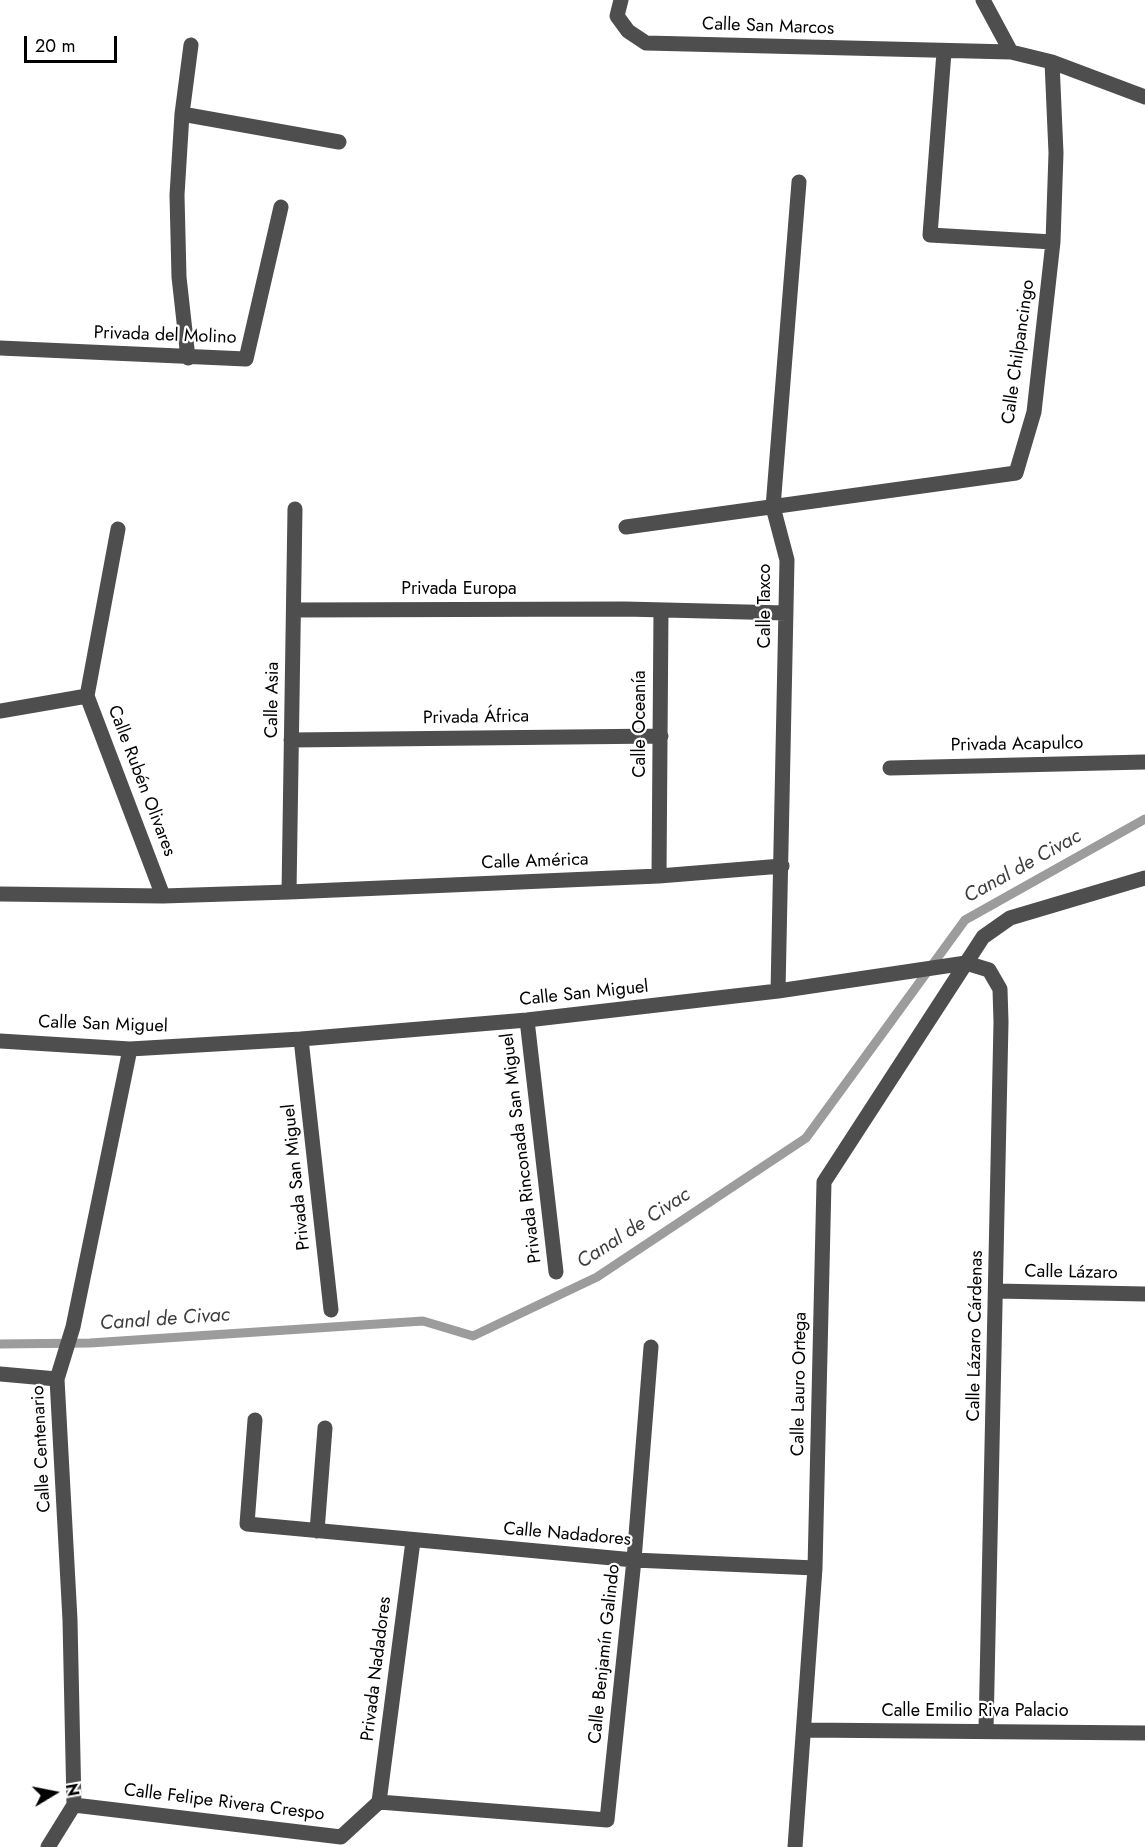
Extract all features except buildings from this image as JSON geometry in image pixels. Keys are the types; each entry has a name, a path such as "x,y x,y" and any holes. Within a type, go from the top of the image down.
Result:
{"street":[{"name":"Calle San Marcos","path":"621,0 617,16 628,31 646,43 1011,52 1052,62 1145,97"},
{"path":"983,0 1011,52"},
{"path":"188,358 179,277 177,195 182,114 191,45"},
{"path":"944,52 930,234 1053,242"},
{"name":"Calle Chilpancingo","path":"773,507 1016,473 1034,412 1053,242 1056,153 1052,62"},
{"path":"182,114 339,142"},
{"name":"Calle Taxco","path":"778,991 787,560 773,507 799,182"},
{"name":"Privada del Molino","path":"0,348 246,359 281,207"},
{"path":"626,527 773,507"},
{"name":"Calle Asia","path":"289,892 295,508"},
{"path":"87,696 118,528"},
{"name":"Privada Europa","path":"294,610 661,610"},
{"path":"661,610 786,613"},
{"name":"Calle Oceanía","path":"659,876 662,736 661,610"},
{"name":"Calle Rubén Olivares","path":"0,711 87,696 163,896"},
{"name":"Privada África","path":"291,740 662,736"},
{"name":"Privada Acapulco","path":"890,768 1145,762"},
{"name":"Calle América","path":"0,894 163,896 289,892 659,876 782,866"},
{"path":"966,963 982,937 1010,918 1145,878"},
{"name":"Calle San Miguel","path":"0,1041 130,1049 301,1039 527,1020 778,991 966,963"},
{"name":"Calle Lázaro Cárdenas","path":"966,963 989,970 1000,989 986,1730"},
{"name":"Calle Lauro Ortega","path":"795,1847 815,1568 824,1182 966,963"},
{"name":"Privada Rinconada San Miguel","path":"527,1020 556,1272"},
{"name":"Privada San Miguel","path":"301,1039 331,1310"},
{"name":"Calle Centenario","path":"74,1805 70,1620 58,1376 72,1330 130,1049"},
{"name":"Calle Lázaro","path":"996,1291 1145,1294"},
{"name":"Calle Benjamín Galindo","path":"379,1802 607,1820 634,1560 651,1347"},
{"path":"0,1374 58,1376"},
{"name":"Calle Nadadores","path":"255,1420 247,1524 634,1560 815,1568"},
{"path":"317,1531 325,1428"},
{"name":"Privada Nadadores","path":"379,1802 413,1541"},
{"name":"Calle Emilio Riva Palacio","path":"804,1730 1145,1733"},
{"name":"Calle Felipe Rivera Crespo","path":"74,1805 341,1837 379,1802"},
{"path":"48,1847 74,1805"}],"waterway":[{"name":"Canal de Civac","path":"0,1344 90,1343 423,1321 473,1336 597,1277 806,1138 965,920 1145,819"}]}
